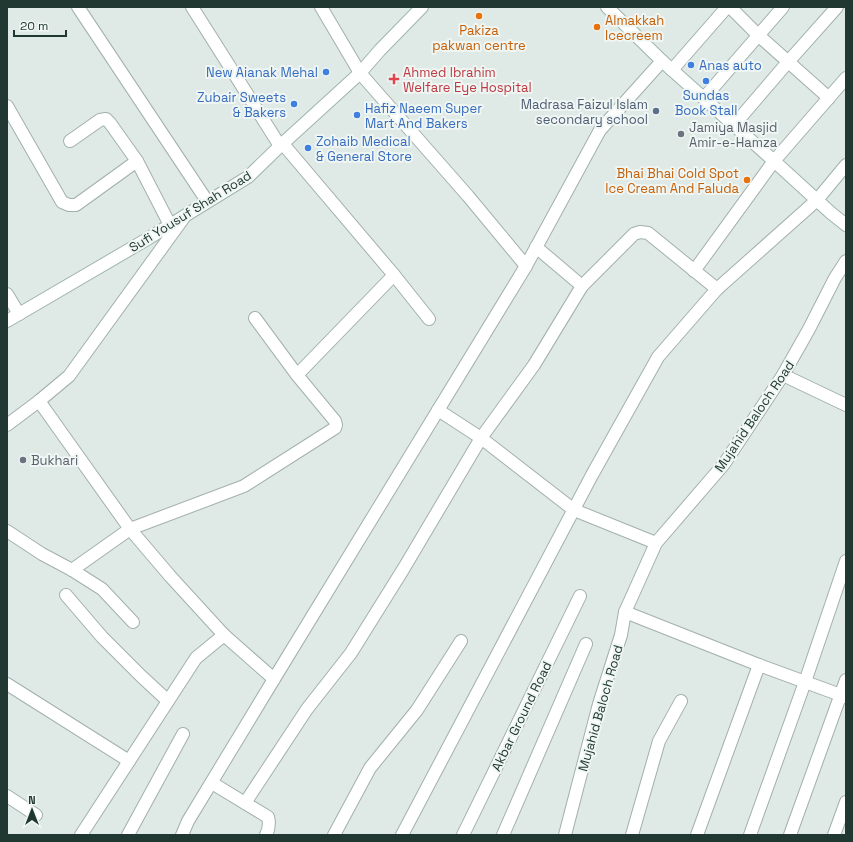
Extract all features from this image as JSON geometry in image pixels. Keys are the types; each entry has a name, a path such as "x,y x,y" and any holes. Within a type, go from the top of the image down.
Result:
{"street":[{"path":"78,7 207,201"},
{"path":"192,7 281,145 394,274 429,319"},
{"path":"321,7 360,73 468,196 526,266"},
{"name":"Sufi Yousuf Shah Road","path":"7,320 170,225 248,177 360,73 422,7"},
{"path":"607,7 662,61 846,226"},
{"path":"672,70 729,7 829,98"},
{"path":"704,98 783,7"},
{"path":"734,125 837,7"},
{"path":"182,835 188,821 526,266 600,130 662,61"},
{"path":"694,271 774,161 846,78"},
{"path":"7,106 12,127 62,202 69,205 76,205 137,161"},
{"path":"70,141 100,120 106,120 110,123 137,161 170,225"},
{"path":"402,835 574,510 658,357 717,290 817,200 846,165"},
{"path":"7,425 40,401 69,376 185,216"},
{"path":"245,803 306,709 351,653 404,568 481,438 534,365 582,286 634,234 640,232 648,234 717,290"},
{"path":"536,247 582,286"},
{"name":"Mujahid Baloch Road","path":"565,835 599,704 621,635 625,612 656,543 724,464 783,375 810,329 835,278 846,261"},
{"path":"297,375 394,274"},
{"path":"7,294 19,314"},
{"path":"72,570 130,529 244,486 334,428 336,425 335,421 297,375 255,318"},
{"path":"783,375 846,405"},
{"path":"40,401 130,529 170,576 224,634 274,679"},
{"path":"438,410 481,438 574,510 656,543"},
{"path":"7,530 42,554 72,570 102,589 133,622"},
{"path":"750,835 805,682 846,561"},
{"path":"66,595 102,637 168,701"},
{"name":"Akbar Ground Road","path":"463,835 580,596"},
{"path":"625,612 759,665 843,696"},
{"path":"81,835 196,658 224,634"},
{"path":"334,835 370,768 417,710 461,641"},
{"path":"502,835 586,644"},
{"path":"697,835 759,665"},
{"path":"790,835 843,696 846,680"},
{"path":"7,684 129,761"},
{"path":"632,835 659,741 681,701"},
{"path":"128,835 184,734"},
{"path":"212,783 268,817 270,823 266,835"},
{"path":"7,796 36,815"},
{"path":"834,835 846,802"}],"place":[{"name":"Pakiza pakwan centre","path":"479,16"},
{"name":"Almakkah Icecreem","path":"597,27"},
{"name":"Anas auto","path":"691,65"},
{"name":"New Aianak Mehal","path":"326,72"},
{"name":"Ahmed Ibrahim Welfare Eye Hospital","path":"394,79"},
{"name":"Sundas Book Stall","path":"706,81"},
{"name":"Zubair Sweets & Bakers","path":"294,104"},
{"name":"Madrasa Faizul Islam secondary school","path":"656,111"},
{"name":"Hafiz Naeem Super Mart And Bakers","path":"357,115"},
{"name":"Jamiya Masjid Amir-e-Hamza","path":"681,134"},
{"name":"Zohaib Medical & General Store","path":"308,148"},
{"name":"Bhai Bhai Cold Spot Ice Cream And Faluda","path":"747,180"},
{"name":"Bukhari","path":"23,460"}]}
